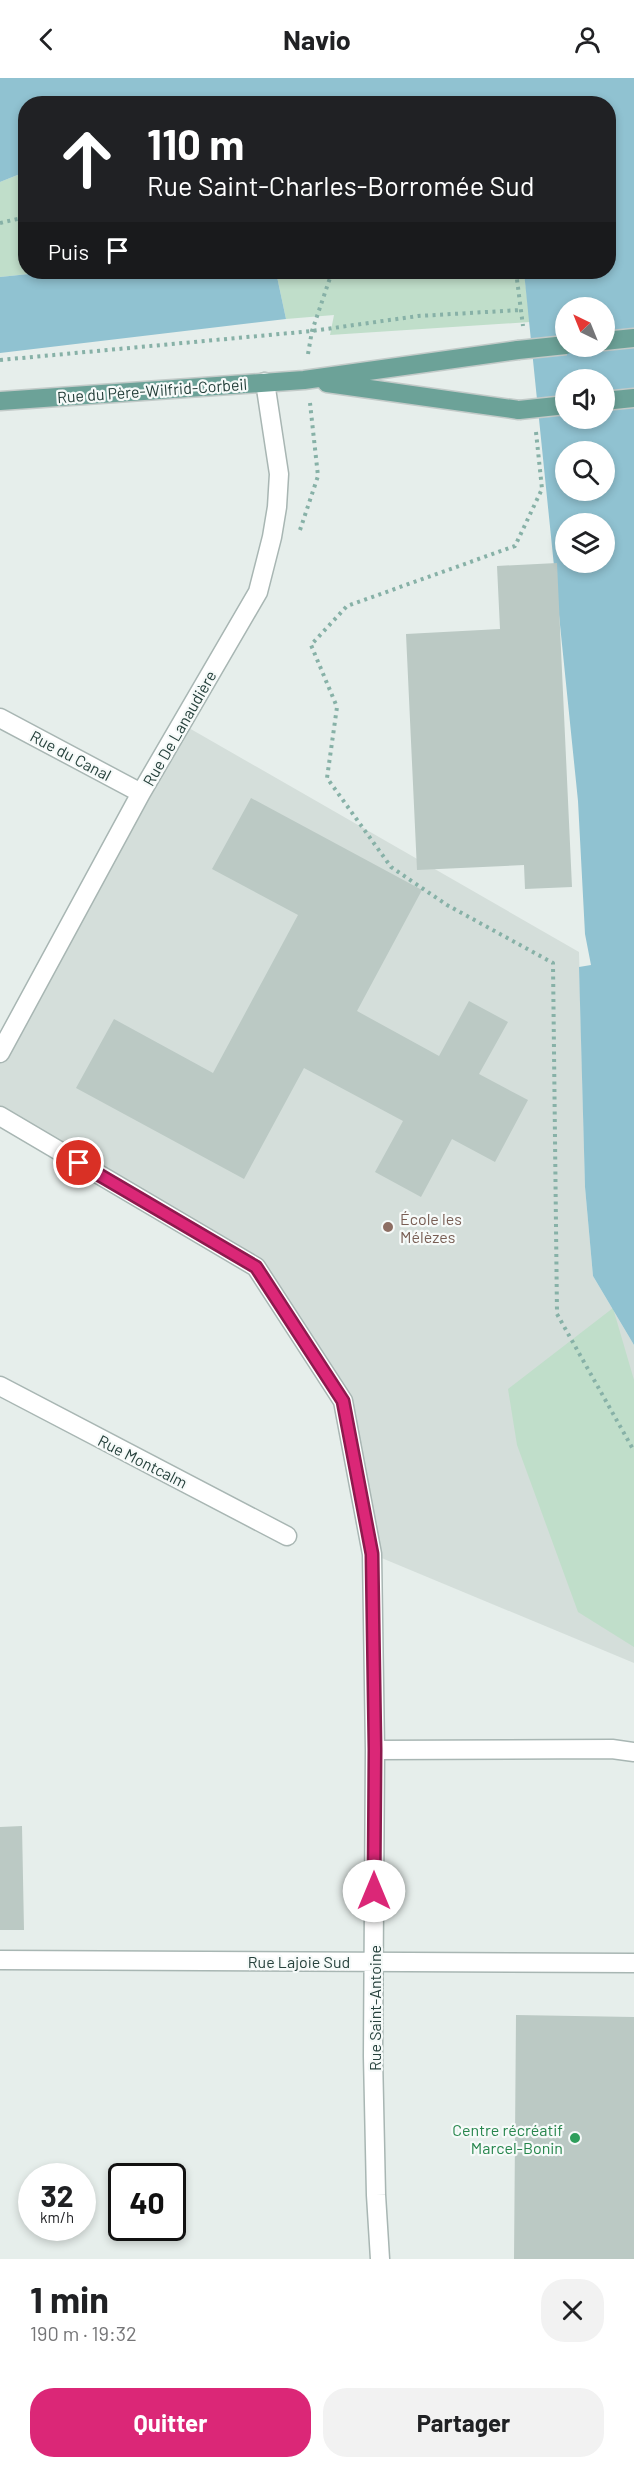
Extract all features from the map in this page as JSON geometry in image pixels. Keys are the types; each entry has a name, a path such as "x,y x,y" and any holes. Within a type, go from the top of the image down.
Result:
{"main road":[{"path":"615,340 634,338"},
{"name":"Rue du Père-Wilfrid-Corbeil","path":"0,401 304,380 555,346"},
{"name":"Rue du Père-Wilfrid-Corbeil","path":"304,380 519,410 555,406"},
{"path":"615,400 634,398"}],"street":[{"name":"Rue De Lanaudière","path":"0,1053 141,793 258,592 277,507 279,474 265,382"},
{"name":"Rue du Canal","path":"0,718 141,793"},
{"name":"Rue Saint-Antoine","path":"0,1116 256,1267 343,1401 372,1554 376,2194 380,2259"},
{"name":"Rue Montcalm","path":"0,1386 287,1536"},
{"path":"375,1750 612,1749 634,1752"},
{"name":"Rue Lajoie Sud","path":"0,1960 634,1963"}],"path":[{"path":"0,223 18,219"},
{"path":"312,331 330,279"},
{"path":"517,279 524,332"},
{"path":"0,360 312,331 418,316 521,310"},
{"path":"535,422 542,489 515,546 347,606 311,645 337,707 327,778 391,867 447,905 553,963 556,1314 634,1451"}],"shaded area":[{"name":"École les Mélèzes","path":"182,724 579,952 585,1187 593,1276 634,1345 634,1663 372,1554 343,1401 256,1267 0,1116 0,1053"}],"green space":[{"path":"18,175 18,275 0,277 0,182"},
{"path":"277,279 525,279 530,322 330,335 334,315 286,319"},
{"path":"613,1308 634,1380 634,1647 578,1612 517,1445 508,1389"}],"water":[{"path":"0,78 634,78 634,1345 593,1276 585,1187 579,967 591,965 585,934 578,801 525,279 616,279 616,96 18,96 18,175 0,182"},
{"path":"18,275 18,279 277,279 286,319 0,353 0,277"}],"building":[{"path":"555,563 555,573 557,573 572,887 525,889 524,865 417,870 406,634 500,629 497,566"},
{"path":"251,798 422,890 357,1011 439,1056 469,1001 508,1022 479,1074 528,1100 495,1162 452,1139 421,1197 375,1172 403,1121 304,1068 244,1179 76,1088 114,1019 213,1073 298,915 212,869"},
{"path":"22,1826 24,1930 0,1930 0,1827"},
{"name":"Centre récréatif Marcel-Bonin","path":"516,2015 634,2017 634,2259 514,2259"}],"place":[{"name":"École les Mélèzes","path":"388,1227"},
{"name":"Centre récréatif Marcel-Bonin","path":"575,2138"}],"route":[{"path":"79,1163 256,1267 343,1401 372,1554 375,1750 374,1891"}]}
